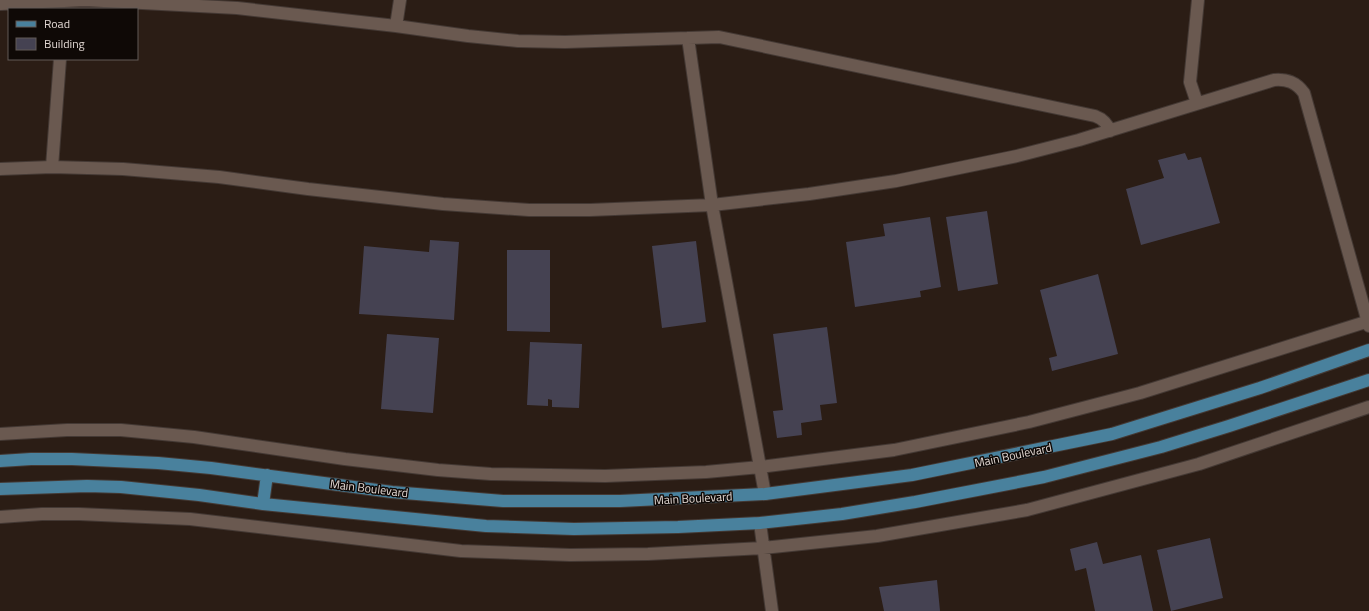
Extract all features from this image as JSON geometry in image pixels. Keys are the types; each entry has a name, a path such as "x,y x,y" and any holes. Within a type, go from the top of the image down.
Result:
{"main road":[{"name":"Main Boulevard","path":"0,461 65,459 117,460 211,468 392,492 503,501 620,501 765,494 912,475 1112,434 1260,388 1369,350"},
{"path":"0,489 87,486 121,487 198,495 263,504 486,526 598,528 678,527 760,523 842,514 915,502 1044,476 1161,447 1369,380"},
{"path":"263,504 267,475"}],"street":[{"path":"0,4 65,3 85,0 237,4 468,36 518,41 565,42 719,37 1095,116 1103,119 1110,131"},
{"path":"396,26 400,0"},
{"path":"1198,0 1190,82 1198,103"},
{"path":"688,38 712,206 765,494"},
{"path":"52,167 60,60"},
{"path":"0,169 52,167 123,169 212,176 308,189 443,204 529,210 590,210 712,206 896,181 1017,156 1110,131 1274,80 1284,80 1293,82 1300,87 1304,93 1369,322 1140,393 1029,422 894,450 760,467 706,472 605,476 491,474 345,459 194,437 121,430 67,430 0,434"},
{"path":"0,517 42,514 79,514 182,518 397,545 467,552 570,555 648,554 763,548 877,536 1027,510 1199,464 1369,406"},
{"path":"760,523 772,611"}],"building":[{"path":"1185,153 1188,160 1201,157 1220,223 1141,245 1126,189 1164,178 1158,160"},
{"path":"987,211 998,284 958,291 946,217"},
{"path":"930,217 941,287 920,291 921,297 855,307 846,242 885,236 883,224"},
{"path":"430,240 459,242 454,320 359,314 364,246 429,252"},
{"path":"696,241 706,322 662,328 652,246"},
{"path":"507,250 550,250 550,332 507,331"},
{"path":"1098,274 1118,354 1052,371 1049,358 1057,356 1040,290"},
{"path":"827,327 837,403 820,405 822,420 801,423 802,435 777,438 773,411 783,410 773,334"},
{"path":"387,334 439,338 433,413 381,409"},
{"path":"530,342 582,344 579,408 552,407 552,400 548,399 548,406 527,405"},
{"path":"1210,538 1223,598 1171,611 1157,550"},
{"path":"1097,542 1103,564 1141,555 1153,611 1095,611 1086,568 1075,571 1070,549"},
{"path":"937,580 940,611 884,611 879,587"}]}
